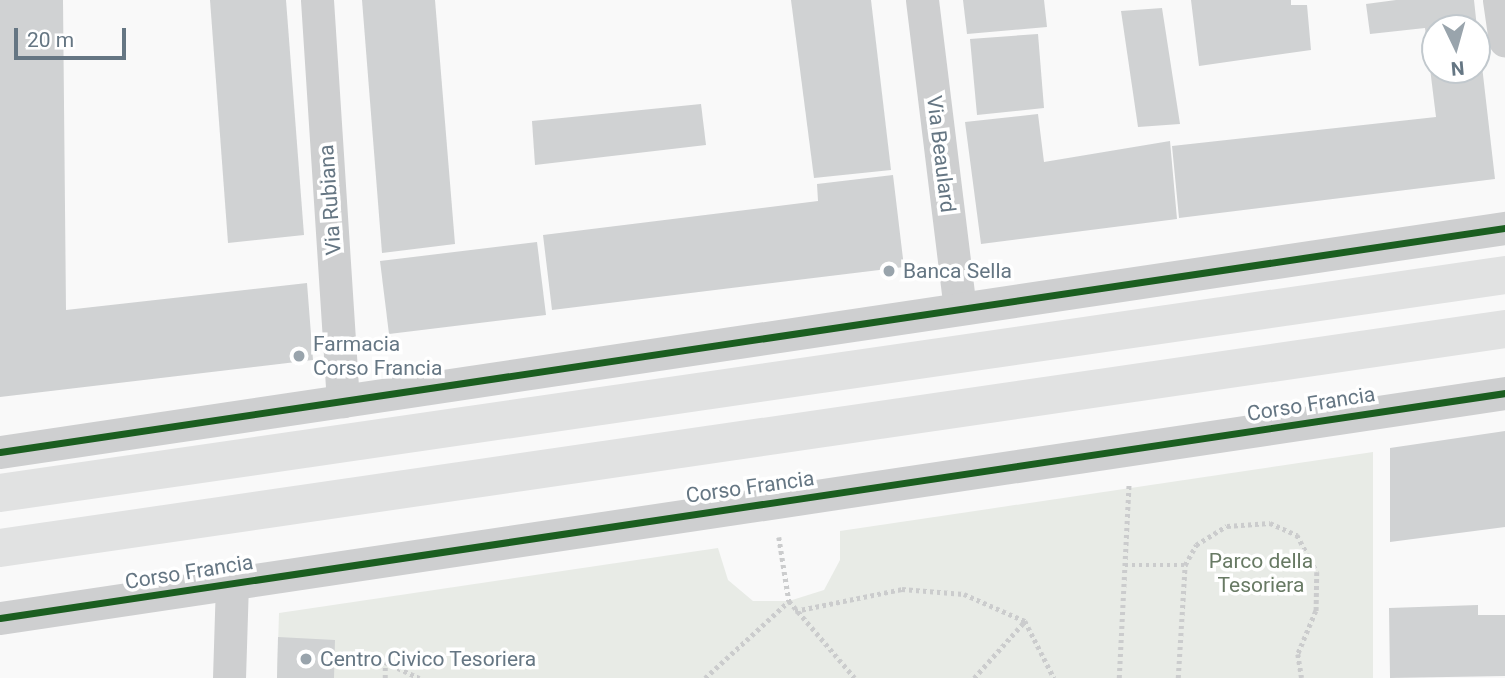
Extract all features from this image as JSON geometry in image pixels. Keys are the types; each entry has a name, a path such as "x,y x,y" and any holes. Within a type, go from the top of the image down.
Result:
{"main road":[{"path":"0,493 1505,275"},
{"path":"0,548 1505,328"}],"street":[{"name":"Via Rubiana","path":"317,0 343,401"},
{"name":"Via Beaulard","path":"922,0 960,308"},
{"path":"1499,0 1505,41"},
{"path":"0,452 1505,228"},
{"name":"Corso Francia","path":"0,618 1505,393"},
{"path":"229,678 232,583"}],"path":[{"path":"1119,678 1131,449"},
{"path":"774,502 789,601 855,678"},
{"path":"1178,678 1185,565 1196,545 1227,526 1270,523 1297,535 1317,572 1317,611 1298,654 1302,678"},
{"path":"1125,565 1185,565"},
{"path":"795,611 902,589 964,594 1025,621 1054,678"},
{"path":"705,678 789,601"},
{"path":"974,678 1025,621"},
{"path":"385,678 385,662 419,678"}],"green space":[{"name":"Parco della Tesoriera","path":"1373,452 1373,678 277,678 279,613 718,548 728,580 753,601 789,601 824,590 840,560 840,531"}],"building":[{"path":"0,0 63,0 66,310 307,283 313,360 0,397"},
{"path":"210,0 286,0 304,235 228,243"},
{"path":"362,0 435,0 455,244 382,253"},
{"path":"791,0 871,0 891,170 814,178"},
{"path":"963,0 1044,0 1047,27 967,34"},
{"path":"1191,0 1291,0 1291,5 1307,5 1311,50 1199,66"},
{"path":"1396,0 1474,0 1476,14 1421,14 1421,28 1370,34 1366,4"},
{"path":"1162,8 1180,124 1138,127 1121,11"},
{"path":"1038,34 1044,108 977,115 970,39"},
{"path":"1432,84 1484,84 1495,179 1179,218 1172,146 1436,117"},
{"path":"701,104 706,145 535,165 532,121"},
{"path":"1038,114 1044,162 1170,141 1177,219 981,244 965,122"},
{"path":"893,175 904,267 552,310 543,235 818,201 817,184"},
{"path":"537,242 546,315 389,334 380,261"},
{"path":"1505,431 1505,527 1390,542 1390,448"},
{"path":"1478,605 1478,615 1505,615 1505,676 1390,678 1389,608"},
{"name":"Centro Civico Tesoriera","path":"278,637 335,640 334,678 277,678"}],"cycle path":[{"path":"0,452 1505,228"},
{"path":"0,618 1505,393"}],"place":[{"name":"Banca Sella","path":"889,271"},
{"name":"Farmacia Corso Francia","path":"299,356"},
{"name":"Centro Civico Tesoriera","path":"306,659"}]}
